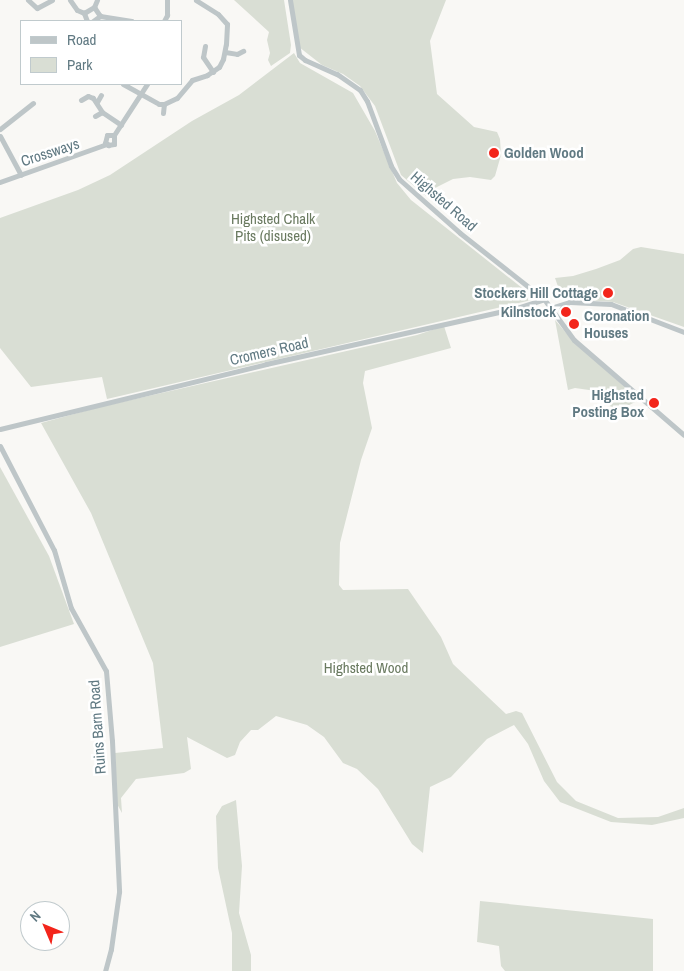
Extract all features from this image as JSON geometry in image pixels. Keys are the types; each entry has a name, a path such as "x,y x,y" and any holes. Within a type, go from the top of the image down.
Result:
{"street":[{"path":"28,0 37,8 52,0"},
{"path":"70,0 77,10 84,13 87,20"},
{"path":"84,13 94,7 97,0"},
{"path":"164,20 167,15 167,0"},
{"path":"124,85 159,104 164,104 177,98 192,80 213,72 221,64 228,24 222,17 196,0"},
{"name":"Highsted Road","path":"290,0 299,54 305,60 337,74 360,90 367,100 392,166 399,179 460,233 544,298 574,340 684,435"},
{"path":"94,7 100,16"},
{"path":"94,20 100,16 126,20"},
{"path":"205,46 203,57 213,72"},
{"path":"224,52 237,54 243,51"},
{"name":"Crossways","path":"0,182 107,144 114,144 114,135 147,85"},
{"path":"97,102 101,95"},
{"path":"81,100 88,96 97,102 102,112 121,125"},
{"path":"0,129 33,102"},
{"path":"163,113 164,104"},
{"path":"95,116 102,112"},
{"path":"0,136 21,175"},
{"name":"Cromers Road","path":"0,430 266,364 517,308 544,298"},
{"path":"552,308 570,302 611,304 684,332"},
{"name":"Ruins Barn Road","path":"0,446 54,550 71,608 106,671 112,741 118,892 111,949 105,971"}],"green space":[{"path":"234,0 284,0 291,45 290,53 271,66 268,60 270,53 267,40 269,32"},
{"path":"292,0 446,0 430,41 437,94 474,127 497,132 500,139 501,155 495,176 491,180 470,177 453,179 429,191 426,196 401,175 375,106 360,86 343,74 322,65 299,47"},
{"name":"Highsted Chalk Pits (disused)","path":"294,53 300,63 353,93 375,131 397,183 411,200 536,299 107,399 102,377 31,387 0,348 0,218 78,190 110,175 192,121 239,95"},
{"path":"641,247 684,254 684,327 613,302 562,298 555,278 573,276 596,269 620,260 633,249"},
{"path":"555,320 573,341 637,398 635,402 616,412 596,391 575,388 568,390"},
{"name":"Highsted Wood","path":"444,326 451,348 365,371 363,383 372,428 361,460 340,543 339,585 343,590 408,589 441,637 453,664 506,714 516,711 522,713 557,782 576,801 618,818 658,817 684,808 684,818 652,825 611,822 560,802 544,781 528,744 514,725 487,739 451,777 430,787 423,853 412,844 378,789 357,769 343,763 324,737 307,725 276,716 258,730 251,730 240,742 235,755 227,758 187,737 191,769 184,773 136,779 121,798 122,813 117,804 115,753 163,748 153,663 91,513 41,423 100,407 417,335"},
{"path":"0,467 49,556 74,624 0,647"},
{"path":"236,800 242,866 239,913 251,955 251,971 232,971 232,933 218,868 216,816 222,806"},
{"path":"480,901 653,919 653,971 505,971 501,966 499,946 477,942"}],"place":[{"name":"Golden Wood","path":"494,153"},
{"name":"Stockers Hill Cottage","path":"608,293"},
{"name":"Kilnstock","path":"566,312"},
{"name":"Coronation Houses","path":"574,324"},
{"name":"Highsted Posting Box","path":"654,403"}]}
